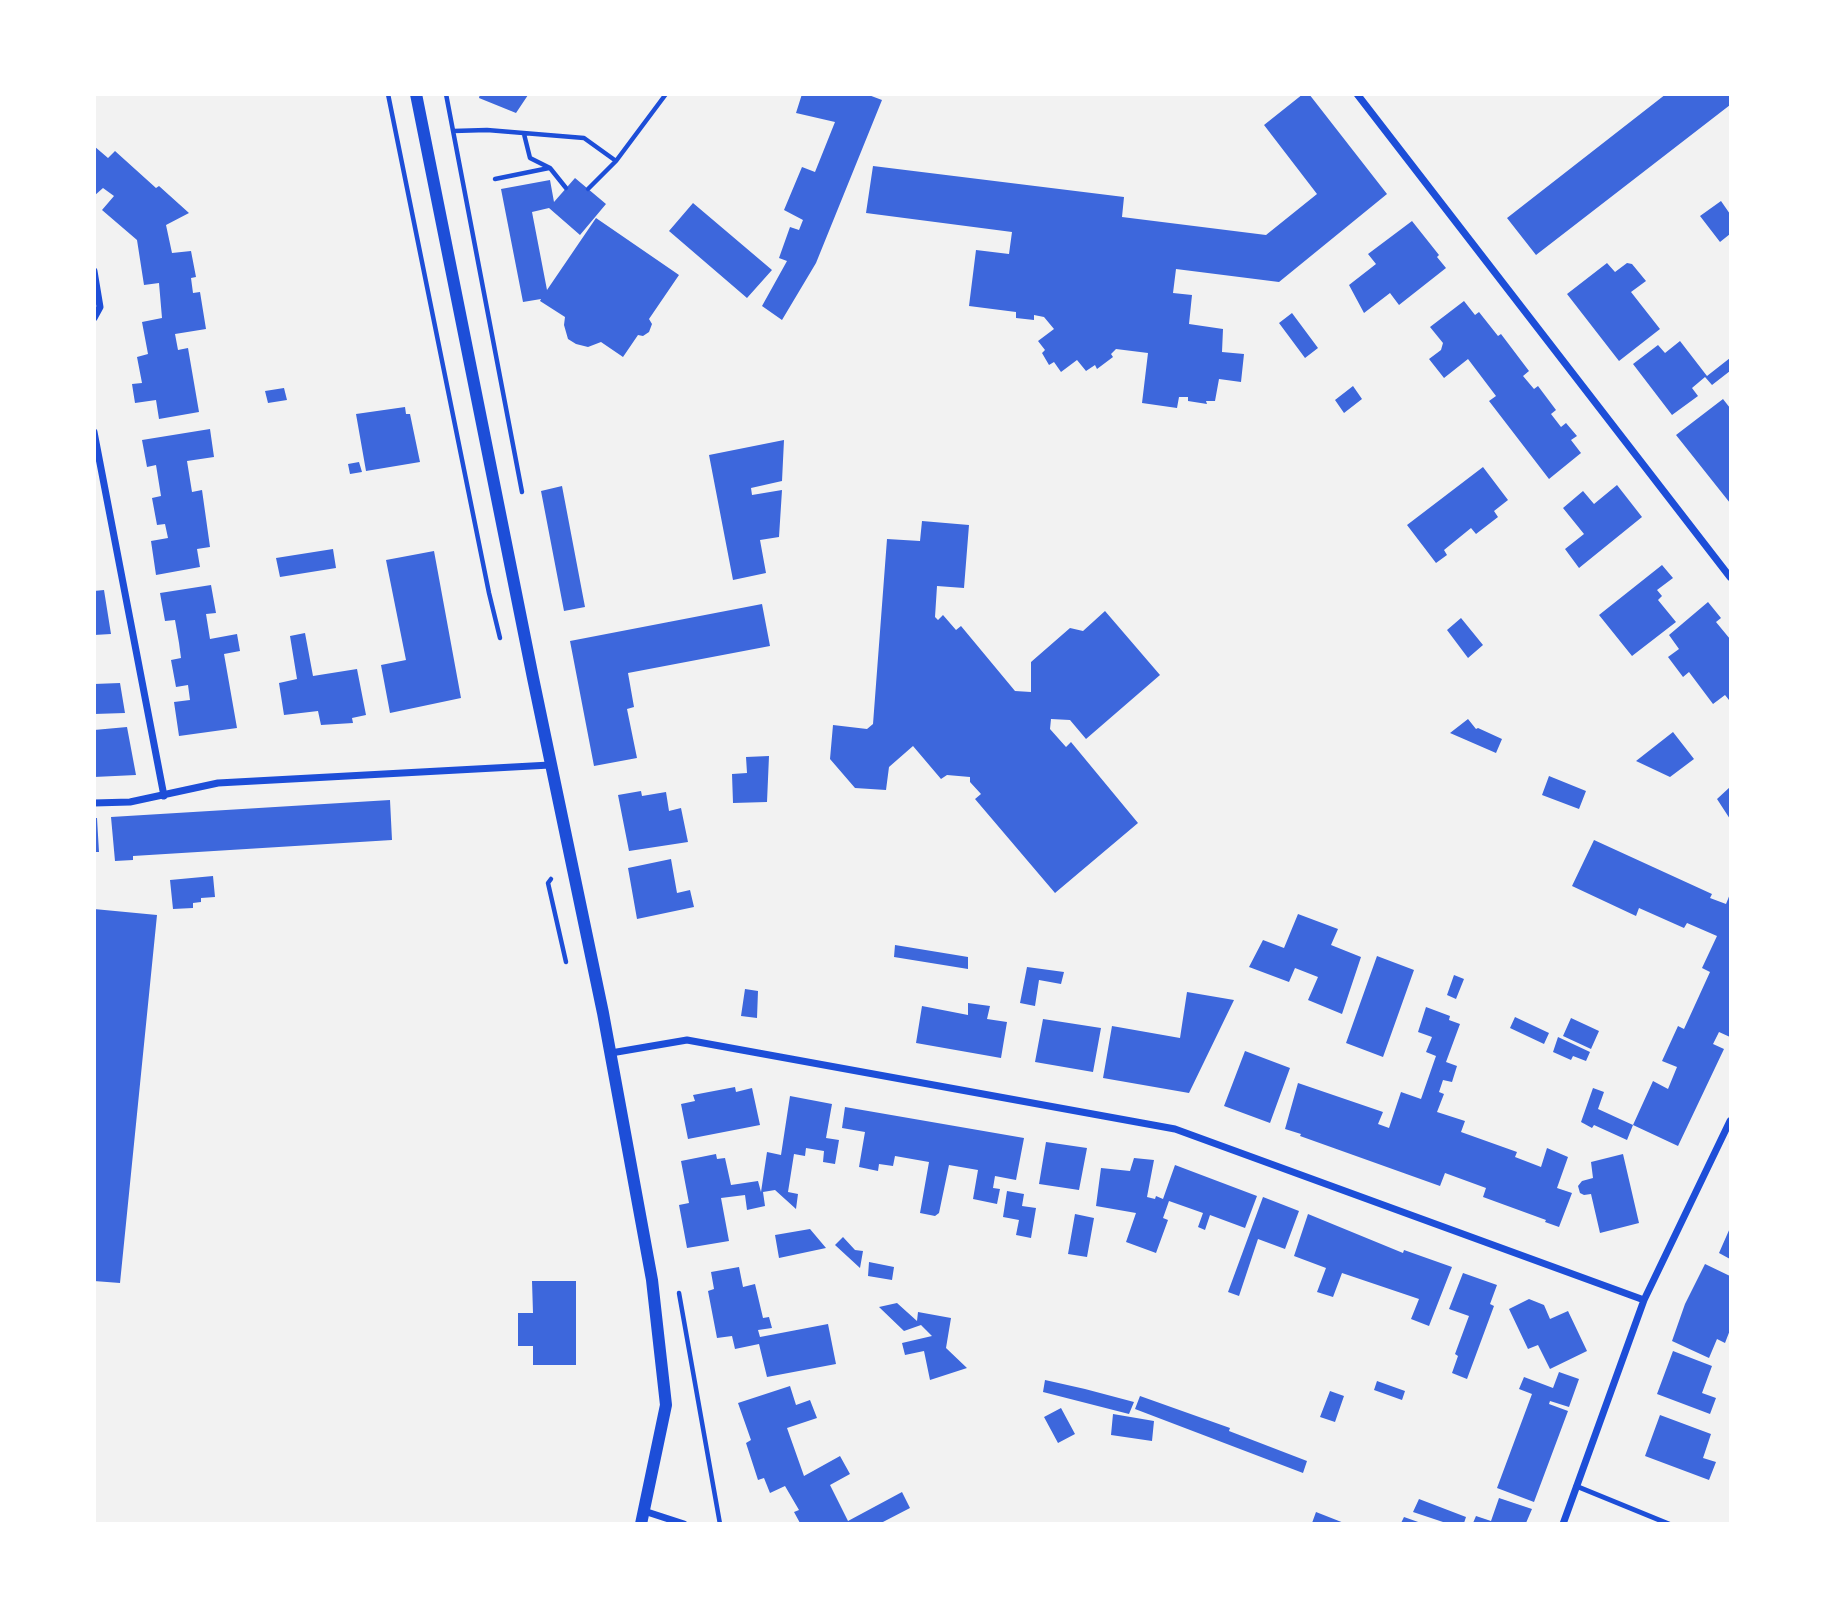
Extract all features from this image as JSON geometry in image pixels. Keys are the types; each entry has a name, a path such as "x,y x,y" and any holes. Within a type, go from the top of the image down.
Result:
{"street":[{"path":"416,94 550,765 611,1053 652,1280 666,1405 643,1517 684,1524"},
{"path":"1357,94 1731,577"},
{"path":"94,271 100,307 94,318"},
{"path":"94,432 164,796"},
{"path":"94,803 130,803 218,783 550,765"},
{"path":"611,1053 687,1040 1175,1129 1644,1300"},
{"path":"1563,1524 1644,1300 1731,1121"}],"lane":[{"path":"1576,1486 1669,1524"}],"path":[{"path":"388,94 498,636 509,644"},
{"path":"446,94 524,504"},
{"path":"588,189 616,161 666,94"},
{"path":"453,131 487,130 584,138 616,161"},
{"path":"524,134 530,158 550,167 566,188"},
{"path":"495,179 550,167"},
{"path":"566,963 548,883 568,852"}],"building":[{"path":"480,94 528,95 516,113 479,98"},
{"path":"802,94 866,94 882,100 816,263 782,320 762,306 787,261 779,258 790,227 799,230 803,220 784,210 802,167 815,172 835,122 796,113"},
{"path":"1303,94 1309,94 1387,194 1279,282 1176,269 1173,293 1192,295 1189,324 1223,329 1222,352 1244,354 1241,382 1219,379 1215,401 1206,401 1207,404 1188,401 1188,397 1179,397 1177,408 1142,403 1148,353 1116,349 1111,354 1113,357 1097,369 1095,365 1086,371 1077,360 1061,372 1054,362 1049,365 1042,353 1045,350 1038,341 1054,329 1044,317 1034,315 1034,320 1016,318 1016,312 969,306 976,250 1009,254 1012,232 866,213 873,166 1124,197 1122,217 1266,235 1317,194 1264,125"},
{"path":"1666,94 1730,94 1730,105 1536,255 1507,218"},
{"path":"94,146 108,158 115,151 189,213 166,225 172,253 191,251 196,277 191,278 193,293 200,292 206,329 175,334 178,350 188,348 199,412 159,419 156,400 135,403 132,384 142,383 137,357 148,354 142,322 162,318 159,283 144,285 137,240 102,210 114,196 103,188 94,196"},
{"path":"575,178 606,204 580,235 549,208 532,212 547,290 596,218 679,275 649,319 652,324 649,332 643,336 638,335 623,357 601,342 588,347 568,339 565,317 540,301 541,299 523,302 501,189 550,180 554,202"},
{"path":"1721,201 1730,214 1730,234 1720,242 1700,216"},
{"path":"693,203 772,270 747,298 669,231"},
{"path":"1412,221 1446,268 1399,305 1390,293 1364,313 1349,285 1376,264 1368,254"},
{"path":"1607,263 1615,272 1627,263 1632,264 1646,281 1631,292 1660,329 1619,361 1567,294"},
{"path":"1464,301 1475,315 1479,312 1498,336 1501,334 1529,371 1523,376 1534,389 1538,386 1556,410 1551,414 1561,427 1566,423 1577,436 1571,440 1581,453 1549,479 1489,401 1496,396 1468,359 1444,378 1429,359 1441,350 1443,343 1430,327"},
{"path":"1292,313 1318,348 1305,358 1279,323"},
{"path":"1680,341 1707,376 1730,358 1730,371 1712,385 1705,377 1692,388 1698,396 1672,415 1633,364 1658,345 1665,353"},
{"path":"1353,386 1362,399 1344,413 1335,400"},
{"path":"284,388 287,400 268,403 265,391"},
{"path":"1723,399 1730,408 1730,503 1676,435"},
{"path":"405,407 406,414 410,414 420,462 366,471 356,414"},
{"path":"210,429 214,457 187,461 192,492 202,490 210,547 197,549 200,567 156,575 151,541 168,538 165,524 157,525 152,498 161,496 156,465 147,467 142,440"},
{"path":"784,440 782,481 751,488 752,495 782,490 779,537 760,540 766,573 733,580 709,455"},
{"path":"359,462 362,472 350,474 348,464"},
{"path":"1483,467 1508,500 1494,511 1498,517 1476,534 1471,528 1444,550 1447,555 1436,563 1407,525"},
{"path":"1617,485 1642,517 1579,568 1565,549 1584,534 1563,508 1583,491 1594,504"},
{"path":"562,486 585,607 564,611 541,491"},
{"path":"922,521 969,525 964,588 937,586 935,617 938,620 943,615 956,630 961,626 1015,691 1031,692 1031,662 1070,628 1083,631 1105,611 1160,675 1086,739 1070,720 1051,719 1050,729 1066,747 1071,742 1138,823 1055,893 975,799 981,794 970,782 970,777 947,775 941,779 913,746 889,767 886,790 855,788 830,759 833,725 867,729 873,724 887,539 920,541"},
{"path":"333,549 336,568 280,577 276,558"},
{"path":"434,551 461,698 390,713 381,665 406,660 386,560"},
{"path":"1662,565 1673,578 1657,590 1662,596 1658,600 1676,622 1632,656 1599,615"},
{"path":"211,585 216,613 206,614 210,639 237,634 240,651 224,654 237,728 179,736 174,702 190,700 188,685 176,687 171,660 181,658 179,643 175,620 165,621 160,593"},
{"path":"104,590 111,634 94,635 94,591"},
{"path":"1708,602 1721,618 1716,622 1730,639 1730,699 1725,695 1713,704 1689,672 1683,677 1668,657 1679,649 1669,635"},
{"path":"762,604 770,646 628,673 634,707 627,709 637,758 594,766 570,641"},
{"path":"1461,618 1483,645 1468,658 1447,630"},
{"path":"305,633 313,676 357,669 366,715 352,718 353,723 321,725 318,711 284,715 279,683 297,679 290,636"},
{"path":"120,683 125,713 94,714 94,684"},
{"path":"1468,719 1476,729 1502,739 1496,753 1450,733"},
{"path":"127,727 136,775 94,777 94,730"},
{"path":"1673,732 1694,759 1670,777 1636,761"},
{"path":"769,756 767,802 733,803 732,774 747,773 746,757"},
{"path":"1549,776 1586,791 1579,809 1542,795"},
{"path":"1730,787 1730,819 1717,799"},
{"path":"641,791 642,796 666,792 669,811 681,808 688,842 629,851 618,795"},
{"path":"390,800 392,840 133,856 133,860 115,861 111,817"},
{"path":"94,818 97,818 99,852 94,852"},
{"path":"1594,840 1712,894 1710,898 1726,904 1730,894 1730,1037 1719,1032 1713,1044 1724,1049 1678,1146 1633,1125 1653,1081 1668,1089 1677,1067 1662,1061 1678,1026 1684,1029 1710,972 1702,968 1717,936 1687,923 1684,928 1639,908 1636,916 1572,886"},
{"path":"671,859 677,893 690,890 694,907 637,919 628,868"},
{"path":"213,876 215,897 201,898 201,902 193,903 193,908 173,909 170,880"},
{"path":"94,909 157,915 120,1283 94,1281"},
{"path":"1298,914 1338,929 1331,945 1361,957 1342,1014 1308,1000 1318,977 1295,968 1289,982 1249,967 1263,940 1284,948"},
{"path":"895,945 968,957 968,969 894,957"},
{"path":"1377,956 1414,970 1383,1057 1346,1043"},
{"path":"1027,967 1064,972 1061,984 1039,980 1035,1006 1020,1003"},
{"path":"1454,975 1464,979 1456,999 1447,995"},
{"path":"745,989 758,991 757,1018 741,1016"},
{"path":"1187,992 1234,1000 1189,1093 1103,1078 1112,1026 1180,1038"},
{"path":"968,1003 990,1006 987,1019 1007,1022 1001,1058 916,1043 922,1006 968,1015"},
{"path":"1426,1007 1450,1016 1449,1020 1460,1024 1446,1062 1457,1066 1452,1082 1443,1080 1439,1092 1444,1094 1437,1112 1465,1121 1461,1132 1517,1152 1515,1157 1541,1167 1547,1148 1568,1157 1557,1188 1572,1193 1559,1227 1483,1197 1486,1188 1445,1173 1440,1186 1285,1129 1298,1083 1383,1112 1378,1124 1389,1128 1401,1092 1421,1099 1436,1056 1426,1052 1432,1037 1418,1032"},
{"path":"1515,1017 1549,1033 1544,1044 1510,1028"},
{"path":"1571,1018 1599,1031 1591,1049 1563,1036"},
{"path":"1043,1019 1101,1028 1093,1072 1035,1062"},
{"path":"1558,1037 1590,1052 1586,1061 1573,1056 1571,1060 1553,1052"},
{"path":"1245,1051 1290,1068 1270,1123 1224,1106"},
{"path":"735,1087 736,1092 752,1088 760,1125 688,1139 681,1104 695,1101 693,1095"},
{"path":"1593,1088 1604,1092 1598,1109 1633,1125 1627,1140 1581,1122"},
{"path":"790,1096 832,1104 826,1138 839,1140 835,1164 823,1162 824,1151 806,1148 805,1156 794,1154 788,1192 798,1194 796,1209 775,1190 763,1192 765,1206 747,1210 745,1195 721,1198 729,1241 687,1248 679,1205 689,1203 681,1161 716,1154 717,1159 725,1158 731,1185 758,1181 761,1192 767,1152 781,1155"},
{"path":"845,1107 1024,1138 1016,1180 995,1176 993,1188 1000,1189 997,1204 973,1199 978,1170 949,1165 939,1213 935,1216 920,1213 929,1162 895,1156 893,1166 879,1164 878,1171 859,1167 865,1132 842,1128"},
{"path":"1046,1142 1087,1148 1079,1190 1039,1184"},
{"path":"1623,1154 1639,1223 1600,1233 1591,1194 1580,1193 1578,1186 1582,1181 1593,1178 1591,1162"},
{"path":"1134,1158 1154,1160 1147,1197 1155,1199 1156,1196 1163,1199 1175,1165 1257,1196 1245,1228 1210,1215 1205,1230 1198,1227 1203,1213 1169,1201 1163,1218 1168,1220 1156,1253 1126,1242 1136,1213 1096,1206 1101,1168 1130,1171"},
{"path":"1007,1191 1024,1194 1022,1206 1036,1208 1031,1238 1016,1235 1019,1220 1003,1217"},
{"path":"1263,1197 1299,1211 1285,1249 1258,1239 1239,1296 1228,1292"},
{"path":"1075,1214 1094,1218 1087,1257 1068,1254"},
{"path":"1308,1214 1403,1253 1404,1250 1452,1267 1429,1326 1411,1319 1419,1299 1342,1273 1333,1297 1317,1292 1326,1268 1294,1256"},
{"path":"1730,1228 1730,1259 1719,1253"},
{"path":"810,1229 826,1248 779,1258 775,1235"},
{"path":"843,1237 855,1250 863,1251 860,1268 835,1245"},
{"path":"869,1262 894,1267 892,1280 868,1276"},
{"path":"1705,1264 1730,1276 1730,1330 1725,1343 1717,1339 1709,1358 1672,1341 1685,1304"},
{"path":"739,1267 743,1287 755,1284 763,1318 769,1317 772,1328 758,1330 760,1337 828,1324 836,1364 767,1377 759,1344 735,1349 732,1336 717,1338 708,1291 714,1289 711,1272"},
{"path":"1463,1273 1497,1285 1490,1304 1494,1306 1467,1379 1452,1373 1458,1356 1455,1354 1469,1316 1449,1309"},
{"path":"532,1281 576,1281 576,1365 533,1365 533,1346 518,1346 518,1313 533,1313"},
{"path":"1529,1299 1544,1305 1550,1319 1568,1311 1587,1351 1550,1369 1538,1345 1528,1349 1509,1309"},
{"path":"897,1303 917,1321 918,1312 951,1318 946,1348 967,1368 930,1380 924,1351 905,1355 902,1343 932,1336 921,1325 904,1331 879,1307"},
{"path":"1673,1351 1712,1366 1702,1393 1716,1398 1710,1414 1657,1394"},
{"path":"1559,1372 1579,1379 1569,1407 1550,1401 1549,1404 1568,1411 1534,1502 1497,1488 1532,1394 1519,1389 1524,1377 1553,1388"},
{"path":"1045,1380 1134,1402 1129,1414 1043,1392"},
{"path":"1377,1381 1405,1391 1402,1400 1374,1390"},
{"path":"790,1386 796,1405 810,1400 817,1418 787,1428 804,1476 840,1456 850,1474 830,1485 848,1521 902,1492 910,1508 881,1523 800,1523 794,1512 799,1510 785,1486 770,1493 764,1478 758,1480 746,1443 751,1440 738,1403"},
{"path":"1330,1391 1344,1396 1335,1422 1320,1417"},
{"path":"1140,1396 1230,1428 1229,1431 1307,1461 1303,1473 1135,1409"},
{"path":"1061,1408 1075,1434 1058,1443 1044,1417"},
{"path":"1113,1414 1154,1421 1152,1441 1111,1435"},
{"path":"1660,1415 1711,1434 1703,1458 1716,1462 1709,1480 1645,1456"},
{"path":"1499,1498 1532,1509 1526,1523 1473,1523 1476,1516 1491,1521"},
{"path":"1419,1499 1466,1517 1464,1523 1446,1523 1413,1512"},
{"path":"1316,1512 1344,1523 1312,1523"},
{"path":"1404,1517 1421,1523 1401,1523"}]}
